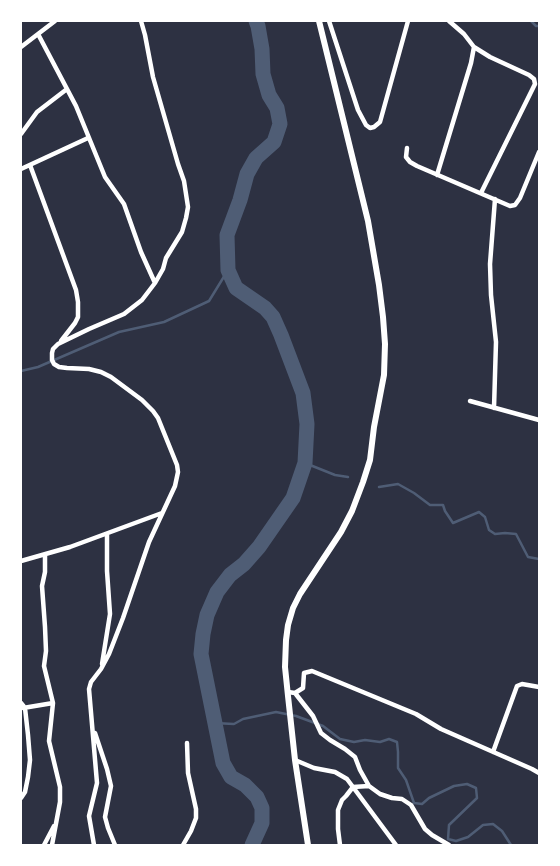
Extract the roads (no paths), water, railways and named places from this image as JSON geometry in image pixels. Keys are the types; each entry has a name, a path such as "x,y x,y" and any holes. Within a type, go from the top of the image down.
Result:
{"main road":[{"path":"308,845 295,760 290,694 285,660 288,625 300,594 341,532 364,482 370,460 384,375 385,344 379,285 368,221 319,21"}],"street":[{"path":"21,47 55,21"},
{"path":"58,344 124,314 142,300 155,283 163,269 166,258 182,232 188,207 184,181 154,77 141,21"},
{"path":"329,21 358,110 366,125 370,128 380,122 408,21"},
{"path":"449,21 464,34 474,47 490,57 529,75 534,79 535,84 481,193"},
{"path":"38,34 76,106 105,177 124,204 141,252 155,283"},
{"path":"437,175 474,47"},
{"path":"534,79 539,74"},
{"path":"21,134 37,112 67,89"},
{"path":"21,120 28,124"},
{"path":"21,169 88,138"},
{"path":"407,148 406,157 410,162 510,206 515,205 520,198 539,152"},
{"path":"30,165 76,290 78,302 76,323 53,349 52,360 59,367 95,370 111,377 142,400 158,418 178,472 175,486 149,542 109,654 91,682 89,689 98,783 89,816 94,845"},
{"path":"494,408 496,342 490,264 495,199"},
{"path":"470,401 539,420"},
{"path":"21,561 70,547 162,513"},
{"path":"101,669 110,614 107,534"},
{"path":"45,554 45,572 42,586 46,652 44,666 53,703 49,740 60,787 60,802 52,845"},
{"path":"449,845 425,829 411,805 402,798 392,798 380,794 369,786 355,758 321,733 313,716 290,694 303,688 304,673 312,671 416,714 441,729 532,768 539,773"},
{"path":"493,752 517,686 522,684 539,687"},
{"path":"21,703 28,736 30,760 25,792 21,798"},
{"path":"23,708 53,703"},
{"path":"91,722 111,786 105,817 115,845"},
{"path":"183,845 196,818 196,809 188,773 188,743"},
{"path":"295,760 314,768 334,772 347,779 396,845"},
{"path":"21,776 28,777"},
{"path":"340,845 338,810 342,800 353,787 369,786"},
{"path":"44,845 56,822"}],"waterway":[{"path":"252,845 262,823 262,808 257,797 245,785 231,777 223,763 201,654 203,634 207,615 217,592 230,575 244,564 259,547 293,498 305,463 307,424 303,393 273,317 265,308 236,288 228,270 227,235 247,174 256,158 274,142 280,124 277,108 269,95 263,74 262,49 256,21"},
{"path":"531,21 536,26 539,26"},
{"path":"21,371 38,367 119,332 164,322 209,301 228,270"},
{"path":"305,463 335,475 348,477"},
{"path":"379,487 398,484 430,505 443,505 453,523 479,512 485,517 489,530 495,534 516,534 528,557 539,559"},
{"path":"214,723 234,724 243,719 276,712 296,716 323,726 340,739 354,742 365,740 380,742 389,739 397,742 398,768 406,780 414,803 422,804 429,798 454,786 467,784 476,788 477,798 449,825 448,839 456,841 468,837 483,825 493,824 502,831 511,845"}]}
